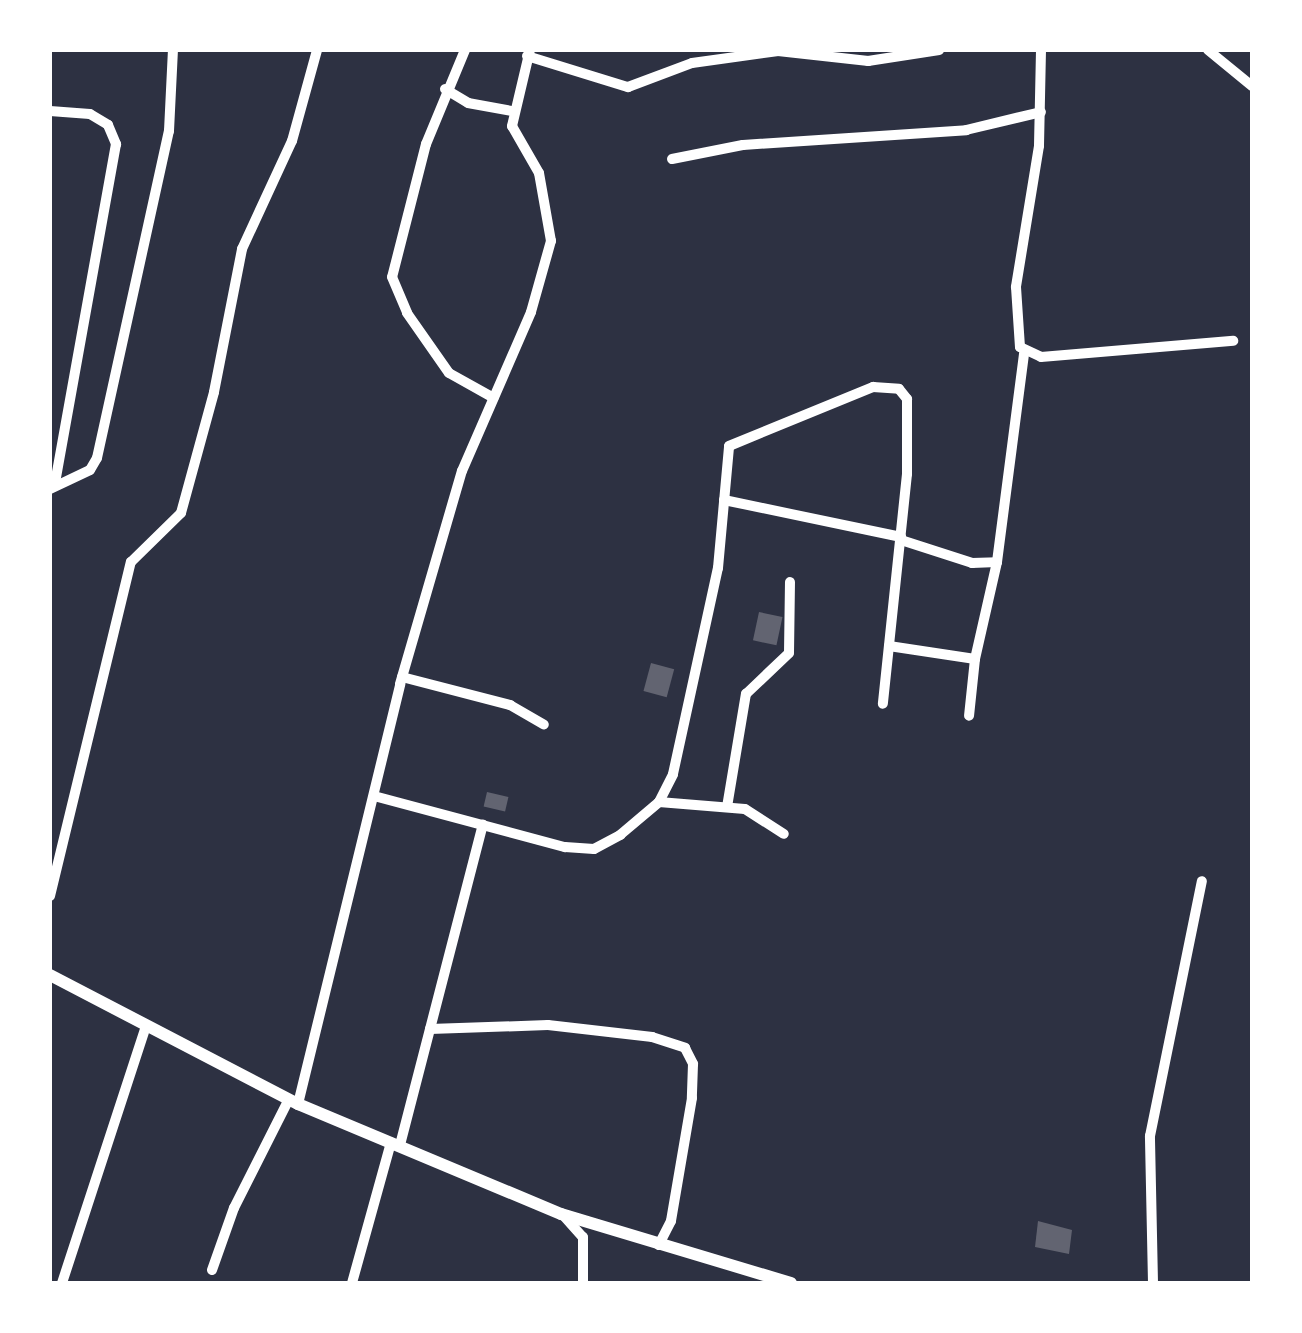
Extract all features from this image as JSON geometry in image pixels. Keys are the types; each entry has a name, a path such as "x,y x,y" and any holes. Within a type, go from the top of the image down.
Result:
{"street":[{"path":"53,486 90,470 97,458 169,131 173,50"},
{"path":"50,896 131,562 180,513 214,392 242,249 292,142 317,50"},
{"path":"465,50 445,89 392,276 406,314 448,373 494,398"},
{"path":"212,1270 234,1208 293,1102 402,677 462,471 531,312 550,241 539,173 521,150 512,111 528,53 628,88 692,64 778,52 868,60 939,50"},
{"path":"968,716 975,658 997,562 1024,353 1016,287 1040,112 1041,50"},
{"path":"1208,50 1252,86"},
{"path":"445,89 468,103 512,111"},
{"path":"50,111 90,114 108,125 116,144 53,486"},
{"path":"672,158 743,146 966,130 1040,112"},
{"path":"1024,353 1233,341"},
{"path":"374,796 594,849 659,802 673,774 699,668 724,500 726,453 736,440 873,387 899,389 908,413 901,538 883,704"},
{"path":"724,500 901,538 972,563 997,562"},
{"path":"727,807 746,694 789,653 790,582"},
{"path":"888,646 975,658"},
{"path":"402,677 510,705 544,725"},
{"path":"659,802 761,814 784,834"},
{"path":"352,1283 430,1029 483,824"},
{"path":"1153,1283 1150,1136 1202,881"},
{"path":"50,975 145,1029 293,1102 561,1214 791,1283"},
{"path":"430,1029 548,1025 652,1036 686,1048 694,1064 692,1098 671,1221 659,1245"},
{"path":"62,1283 145,1029"},
{"path":"561,1214 583,1237 583,1283"}],"building":[{"path":"759,612 782,617 776,645 753,640"},
{"path":"651,663 674,669 667,697 643,691"},
{"path":"487,792 508,797 505,812 484,807"},
{"path":"1038,1221 1072,1230 1069,1254 1035,1247"}]}
